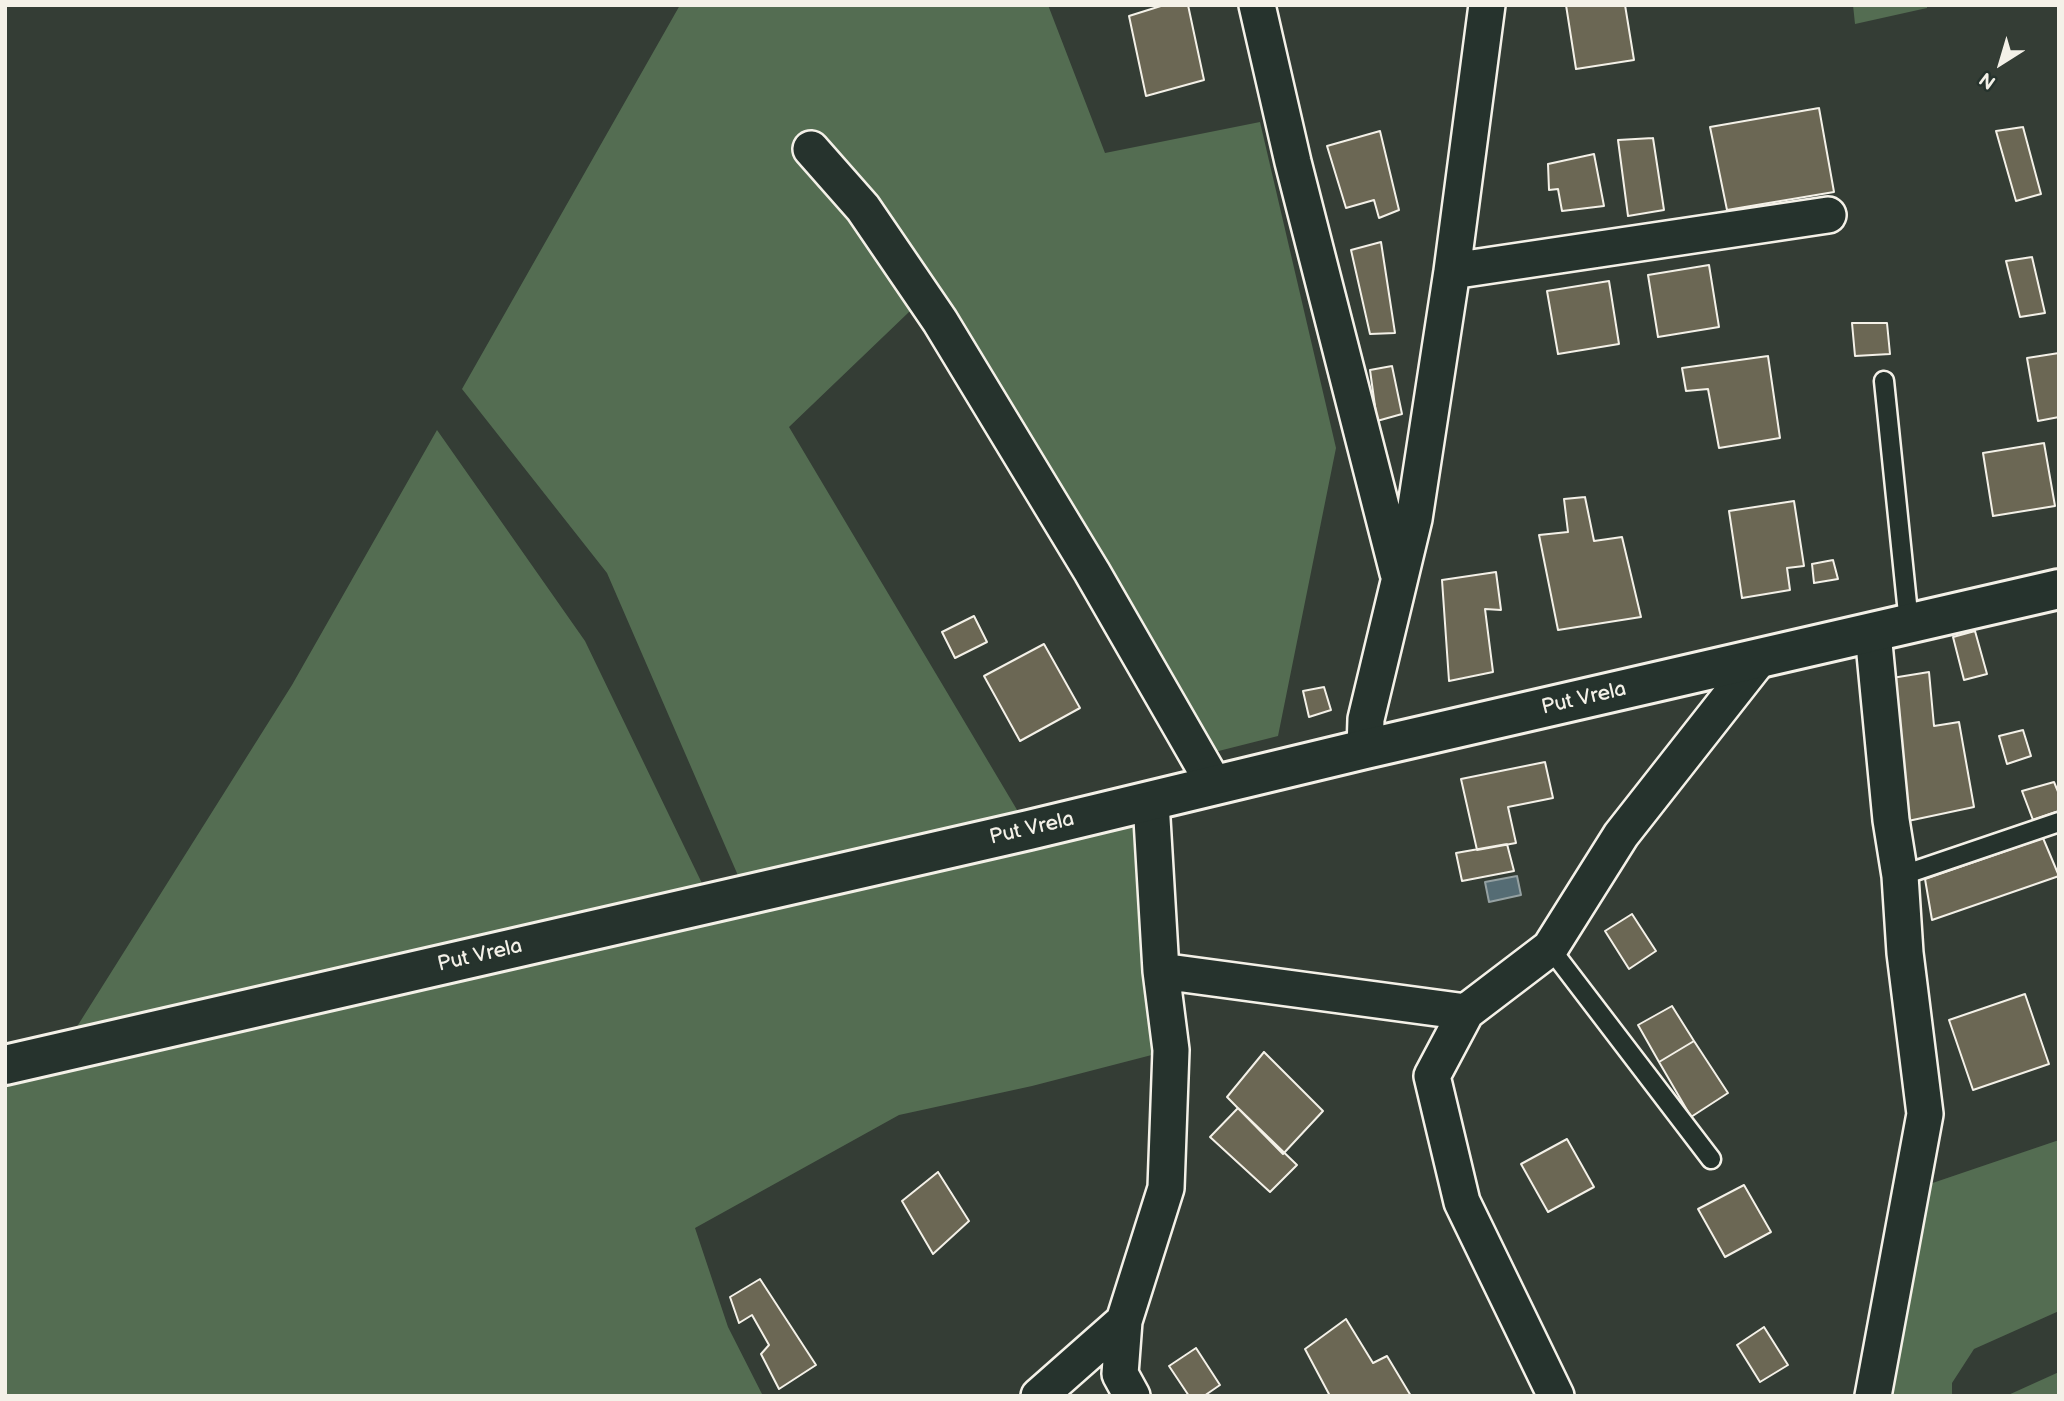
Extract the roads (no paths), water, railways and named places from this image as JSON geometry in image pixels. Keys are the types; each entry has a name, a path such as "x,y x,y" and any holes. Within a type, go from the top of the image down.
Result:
{"main road":[{"name":"Put Vrela","path":"5,1065 1151,802 1365,749 2059,589"}],"street":[{"path":"1256,5 1293,162 1399,576"},
{"path":"1365,749 1366,719 1414,519 1452,271 1487,5"},
{"path":"811,149 863,208 940,321 1092,572 1215,786"},
{"path":"1452,271 1828,215"},
{"path":"1873,1396 1925,1114 1905,953 1900,876 1891,820 1891,628"},
{"path":"1556,1396 1462,1202 1433,1076 1466,1012 1550,948 1621,835 1760,658"},
{"path":"1132,1396 1121,1374 1124,1321 1166,1188 1171,1050 1161,971 1151,802"},
{"path":"1161,971 1466,1012"},
{"path":"1039,1396 1124,1321"}],"lane":[{"path":"1884,381 1891,628"},
{"path":"1900,876 2059,822"},
{"path":"1550,948 1711,1159"}],"water":[{"path":"1517,876 1521,895 1489,902 1485,882"}]}
